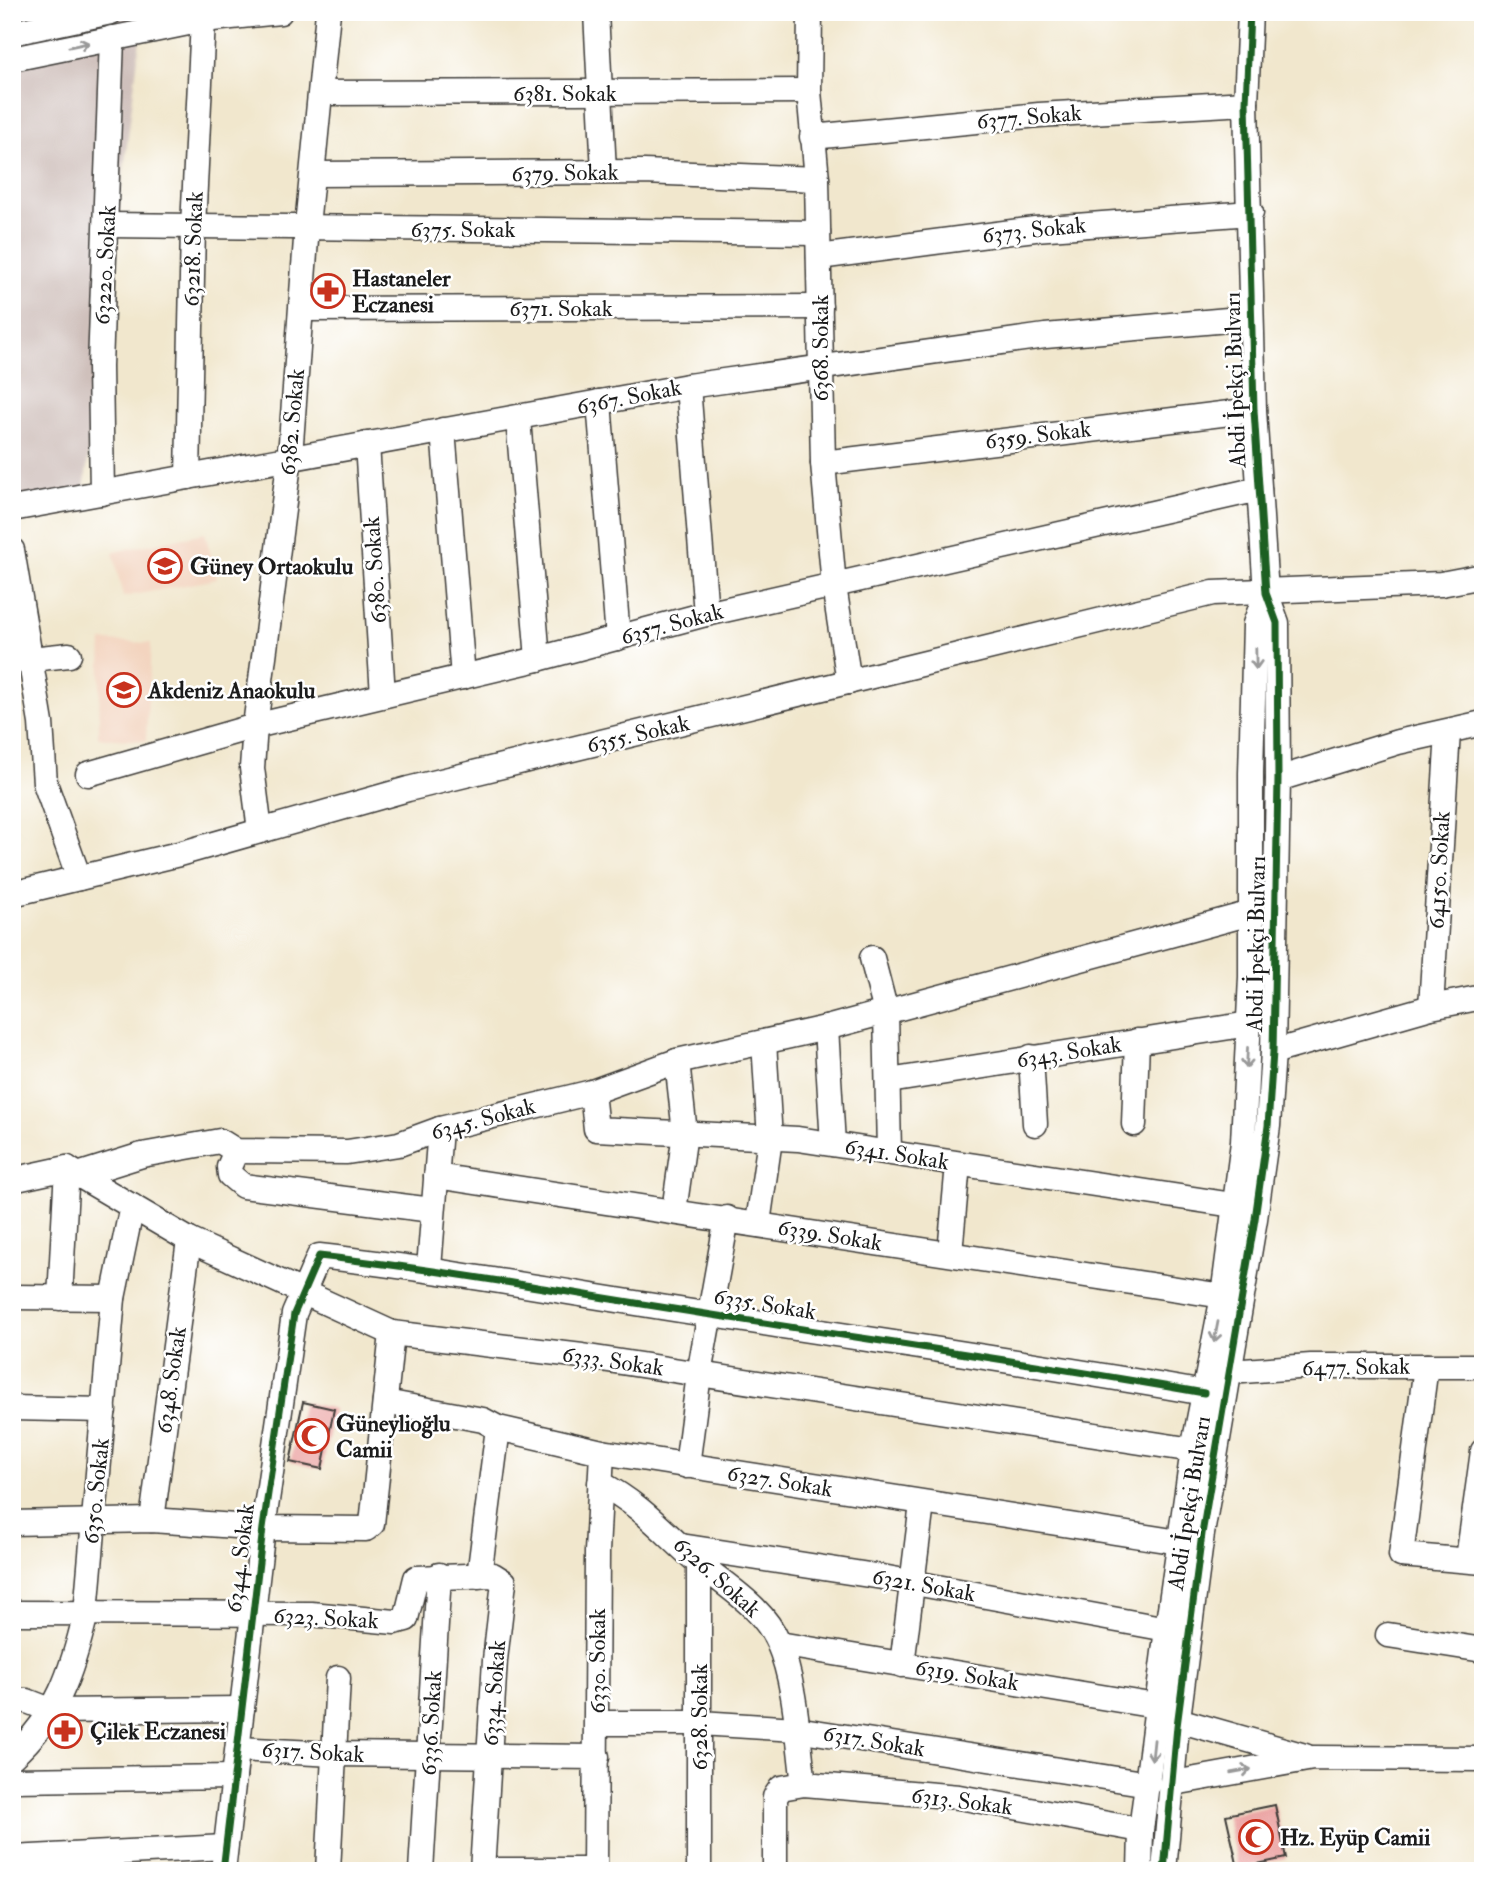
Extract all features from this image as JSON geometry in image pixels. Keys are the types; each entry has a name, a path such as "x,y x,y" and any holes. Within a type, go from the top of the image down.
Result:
{"street":[{"path":"12,33 111,12"},
{"path":"12,59 203,20 280,12"},
{"name":"6382. Sokak","path":"260,831 252,768 255,726 290,456 307,226 328,12"},
{"path":"596,12 604,172"},
{"name":"6368. Sokak","path":"810,12 809,92 817,178 820,307 818,368 823,463 834,586 849,682"},
{"name":"Abdi İpekçi Bulvarı","path":"1146,1869 1174,1783 1178,1720 1202,1534 1268,1126 1273,1052 1278,779 1277,623 1266,593 1254,410 1251,213 1246,103 1250,12"},
{"name":"63218. Sokak","path":"188,477 193,227 203,20"},
{"name":"63220. Sokak","path":"102,493 100,366 108,225 113,37"},
{"name":"6381. Sokak","path":"321,93 809,92"},
{"name":"6377. Sokak","path":"812,137 1039,115 1246,103"},
{"name":"6379. Sokak","path":"314,174 604,172 817,178"},
{"name":"6373. Sokak","path":"819,245 1251,213"},
{"name":"6375. Sokak","path":"108,225 307,226 819,245"},
{"name":"6371. Sokak","path":"302,309 820,307"},
{"name":"6367. Sokak","path":"12,509 290,456 517,419 688,386 1045,336 1251,318"},
{"path":"688,386 706,614"},
{"path":"599,402 618,638"},
{"name":"6359. Sokak","path":"823,463 1254,410"},
{"path":"517,419 538,659"},
{"path":"443,430 463,677"},
{"name":"6380. Sokak","path":"367,444 383,695"},
{"name":"6357. Sokak","path":"88,774 255,726 538,659 706,614 1259,489"},
{"path":"12,550 22,659 45,783 79,878"},
{"name":"6355. Sokak","path":"12,894 260,831 408,789 1213,593 1441,584 1483,576"},
{"name":"Abdi İpekçi Bulvarı","path":"1146,1869 1141,1830 1149,1784 1156,1706 1193,1450 1223,1296 1243,1142 1249,1024 1255,624 1266,593"},
{"path":"22,659 69,655"},
{"path":"1278,779 1398,742 1483,723"},
{"name":"64150. Sokak","path":"1431,1007 1447,732"},
{"name":"6345. Sokak","path":"12,1180 72,1172 195,1143 220,1141 236,1151 347,1152 399,1144 440,1129 592,1092 677,1061 826,1028 1251,913"},
{"path":"872,958 886,1012 889,1152"},
{"path":"1273,1052 1431,1007 1483,997"},
{"name":"6343. Sokak","path":"889,1081 1249,1024"},
{"path":"826,1028 833,1144"},
{"path":"1134,1124 1137,1041"},
{"path":"758,1223 770,1139 764,1042"},
{"path":"1031,1057 1035,1124"},
{"path":"674,1211 685,1133 677,1061"},
{"name":"6341. Sokak","path":"592,1092 596,1129 833,1144 1233,1205"},
{"path":"429,1268 440,1129"},
{"path":"236,1151 229,1167 230,1175 243,1186 432,1210"},
{"path":"950,1254 958,1164"},
{"path":"60,1298 72,1172"},
{"name":"6333. Sokak","path":"72,1172 190,1240 392,1333 699,1374 1193,1450"},
{"name":"6339. Sokak","path":"436,1176 1223,1296"},
{"name":"6350. Sokak","path":"12,1757 33,1739 53,1712 79,1645 86,1614 113,1298 132,1206"},
{"path":"687,1466 699,1374 727,1219"},
{"name":"6348. Sokak","path":"152,1520 190,1240"},
{"name":"6335. Sokak","path":"319,1256 429,1268 711,1315 1014,1359 1204,1393"},
{"name":"6344. Sokak","path":"224,1859 263,1528 294,1314 319,1256"},
{"path":"12,1297 113,1298"},
{"path":"12,1523 93,1524 152,1520 263,1528 366,1529 372,1524 392,1333"},
{"name":"6477. Sokak","path":"1230,1372 1311,1366 1483,1366"},
{"path":"1426,1366 1401,1555 1475,1560 1483,1451"},
{"name":"6327. Sokak","path":"385,1402 483,1420 499,1428 602,1452 1179,1542"},
{"path":"12,1408 104,1410"},
{"path":"479,1576 499,1428"},
{"name":"6330. Sokak","path":"595,1870 602,1452"},
{"name":"6326. Sokak","path":"600,1483 631,1500 690,1555 765,1617 779,1644 796,1729 792,1786 775,1797 775,1871"},
{"path":"902,1665 922,1504"},
{"name":"6321. Sokak","path":"690,1555 911,1582 1167,1629"},
{"name":"6328. Sokak","path":"690,1555 700,1723 699,1871"},
{"name":"6334. Sokak","path":"439,1575 493,1575 504,1582 482,1870"},
{"name":"6323. Sokak","path":"12,1613 361,1616 396,1622 406,1619 416,1578 439,1575"},
{"name":"6336. Sokak","path":"421,1871 439,1575"},
{"path":"1388,1635 1483,1650"},
{"name":"6319. Sokak","path":"779,1644 1156,1706"},
{"path":"328,1871 338,1678"},
{"name":"6317. Sokak","path":"12,1700 35,1703 53,1712 242,1709"},
{"path":"1178,1720 1312,1758"},
{"name":"6317. Sokak","path":"597,1723 700,1723 796,1729 1149,1784"},
{"name":"6317. Sokak","path":"239,1749 334,1754 597,1757"},
{"path":"1174,1783 1312,1758 1483,1759"},
{"path":"12,1780 234,1777"},
{"name":"6313. Sokak","path":"792,1786 959,1797 1141,1830"},
{"path":"12,1858 123,1861 224,1859"},
{"path":"482,1870 595,1870"}],"shaded area":[{"path":"12,12 160,12 143,16 83,498 12,504"},
{"name":"Güney Ortaokulu","path":"205,533 217,579 123,597 113,552"},
{"name":"Akdeniz Anaokulu","path":"102,641 151,643 146,741 98,738"}],"building":[{"name":"Güneylioğlu Camii","path":"303,1402 334,1409 322,1469 290,1462"},
{"name":"Hz. Eyüp Camii","path":"1275,1805 1286,1858 1238,1868 1226,1815"}],"cycle path":[{"path":"1164,1871 1177,1726 1202,1534 1255,1219 1268,1126 1273,1052 1278,779 1277,623 1266,593 1254,410 1246,103 1250,12"},
{"path":"223,1871 263,1528 294,1314 319,1256 467,1276 1204,1393"}],"place":[{"name":"Hastaneler Eczanesi","path":"328,291"},
{"name":"Güney Ortaokulu","path":"165,566"},
{"name":"Akdeniz Anaokulu","path":"124,690"},
{"name":"Güneylioğlu Camii","path":"312,1436"},
{"name":"Çilek Eczanesi","path":"65,1731"},
{"name":"Hz. Eyüp Camii","path":"1256,1837"}]}
